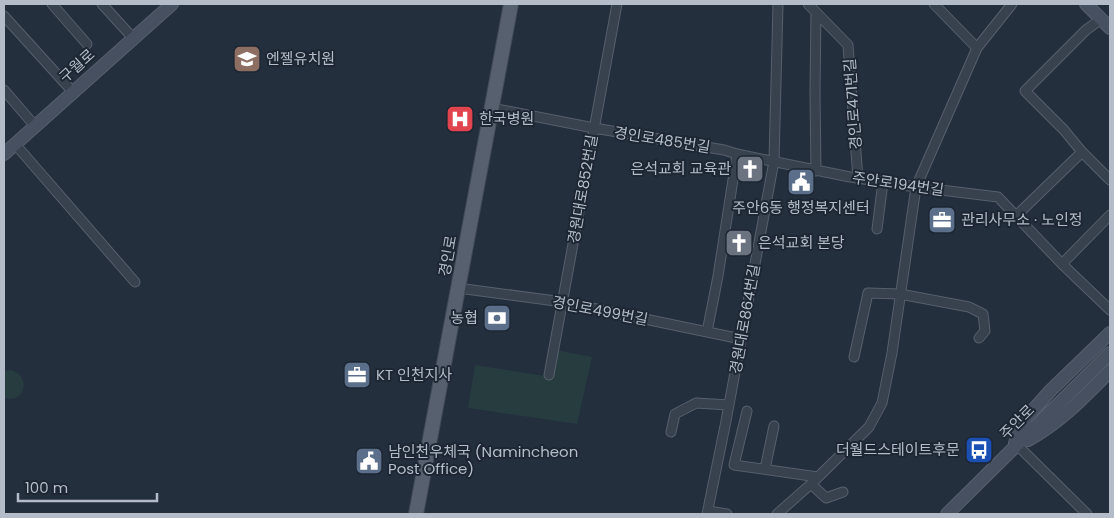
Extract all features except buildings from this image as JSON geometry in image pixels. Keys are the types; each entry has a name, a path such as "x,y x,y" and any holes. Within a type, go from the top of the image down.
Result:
{"main road":[{"name":"구월로","path":"4,154 172,4"},
{"name":"경인로","path":"416,514 511,4"},
{"path":"1086,4 1110,28"},
{"path":"1015,447 1026,418 1051,390 1110,332"},
{"name":"주안로","path":"947,514 1110,353"},
{"path":"1015,447 1044,431 1070,412 1110,371"}],"street":[{"path":"52,4 87,44"},
{"path":"102,4 133,38"},
{"name":"경원대로852번길","path":"549,375 617,4"},
{"name":"경원대로864번길","path":"708,513 774,161 778,4"},
{"name":"경인로471번길","path":"808,4 848,45 858,179"},
{"path":"934,4 977,48"},
{"path":"777,514 869,427 882,403 887,352 900,294 916,187 977,48 1012,4"},
{"path":"816,12 816,170"},
{"path":"4,16 73,92"},
{"path":"1101,19 1086,30 1025,92 1064,130 1082,152 1110,180"},
{"path":"4,90 35,126"},
{"name":"경인로485번길","path":"492,108 594,128 724,150 774,161"},
{"path":"15,144 135,282"},
{"path":"1016,216 1082,152"},
{"path":"707,332 718,276 737,154"},
{"name":"주안로194번길","path":"774,161 858,179 998,197 1062,264 1110,310"},
{"path":"877,229 883,182"},
{"path":"1062,264 1110,215"},
{"name":"경인로499번길","path":"458,288 563,302 741,339"},
{"path":"854,357 868,292 900,294 969,307 983,314 985,331 979,338"},
{"path":"671,432 675,414 696,403 729,405"},
{"path":"747,411 734,465 765,469 814,480 826,498 843,492"},
{"path":"765,469 774,426"},
{"path":"1015,447 1084,513"},
{"path":"708,513 727,514"}],"green space":[{"path":"556,350 592,357 577,424 468,408 475,365 552,377"},
{"path":"10,370 17,373 24,383 21,393 11,399 4,398 4,371"}],"place":[{"name":"엔젤유치원","path":"247,59"},
{"name":"한국병원","path":"460,119"},
{"name":"은석교회 교육관","path":"750,169"},
{"name":"주안6동 행정복지센터","path":"801,182"},
{"name":"관리사무소 · 노인정","path":"942,220"},
{"name":"은석교회 본당","path":"739,243"},
{"name":"농협","path":"497,318"},
{"name":"KT 인천지사","path":"357,375"},
{"name":"더월드스테이트후문","path":"979,450"},
{"name":"남인천우체국 (Namincheon Post Office)","path":"369,461"}]}
